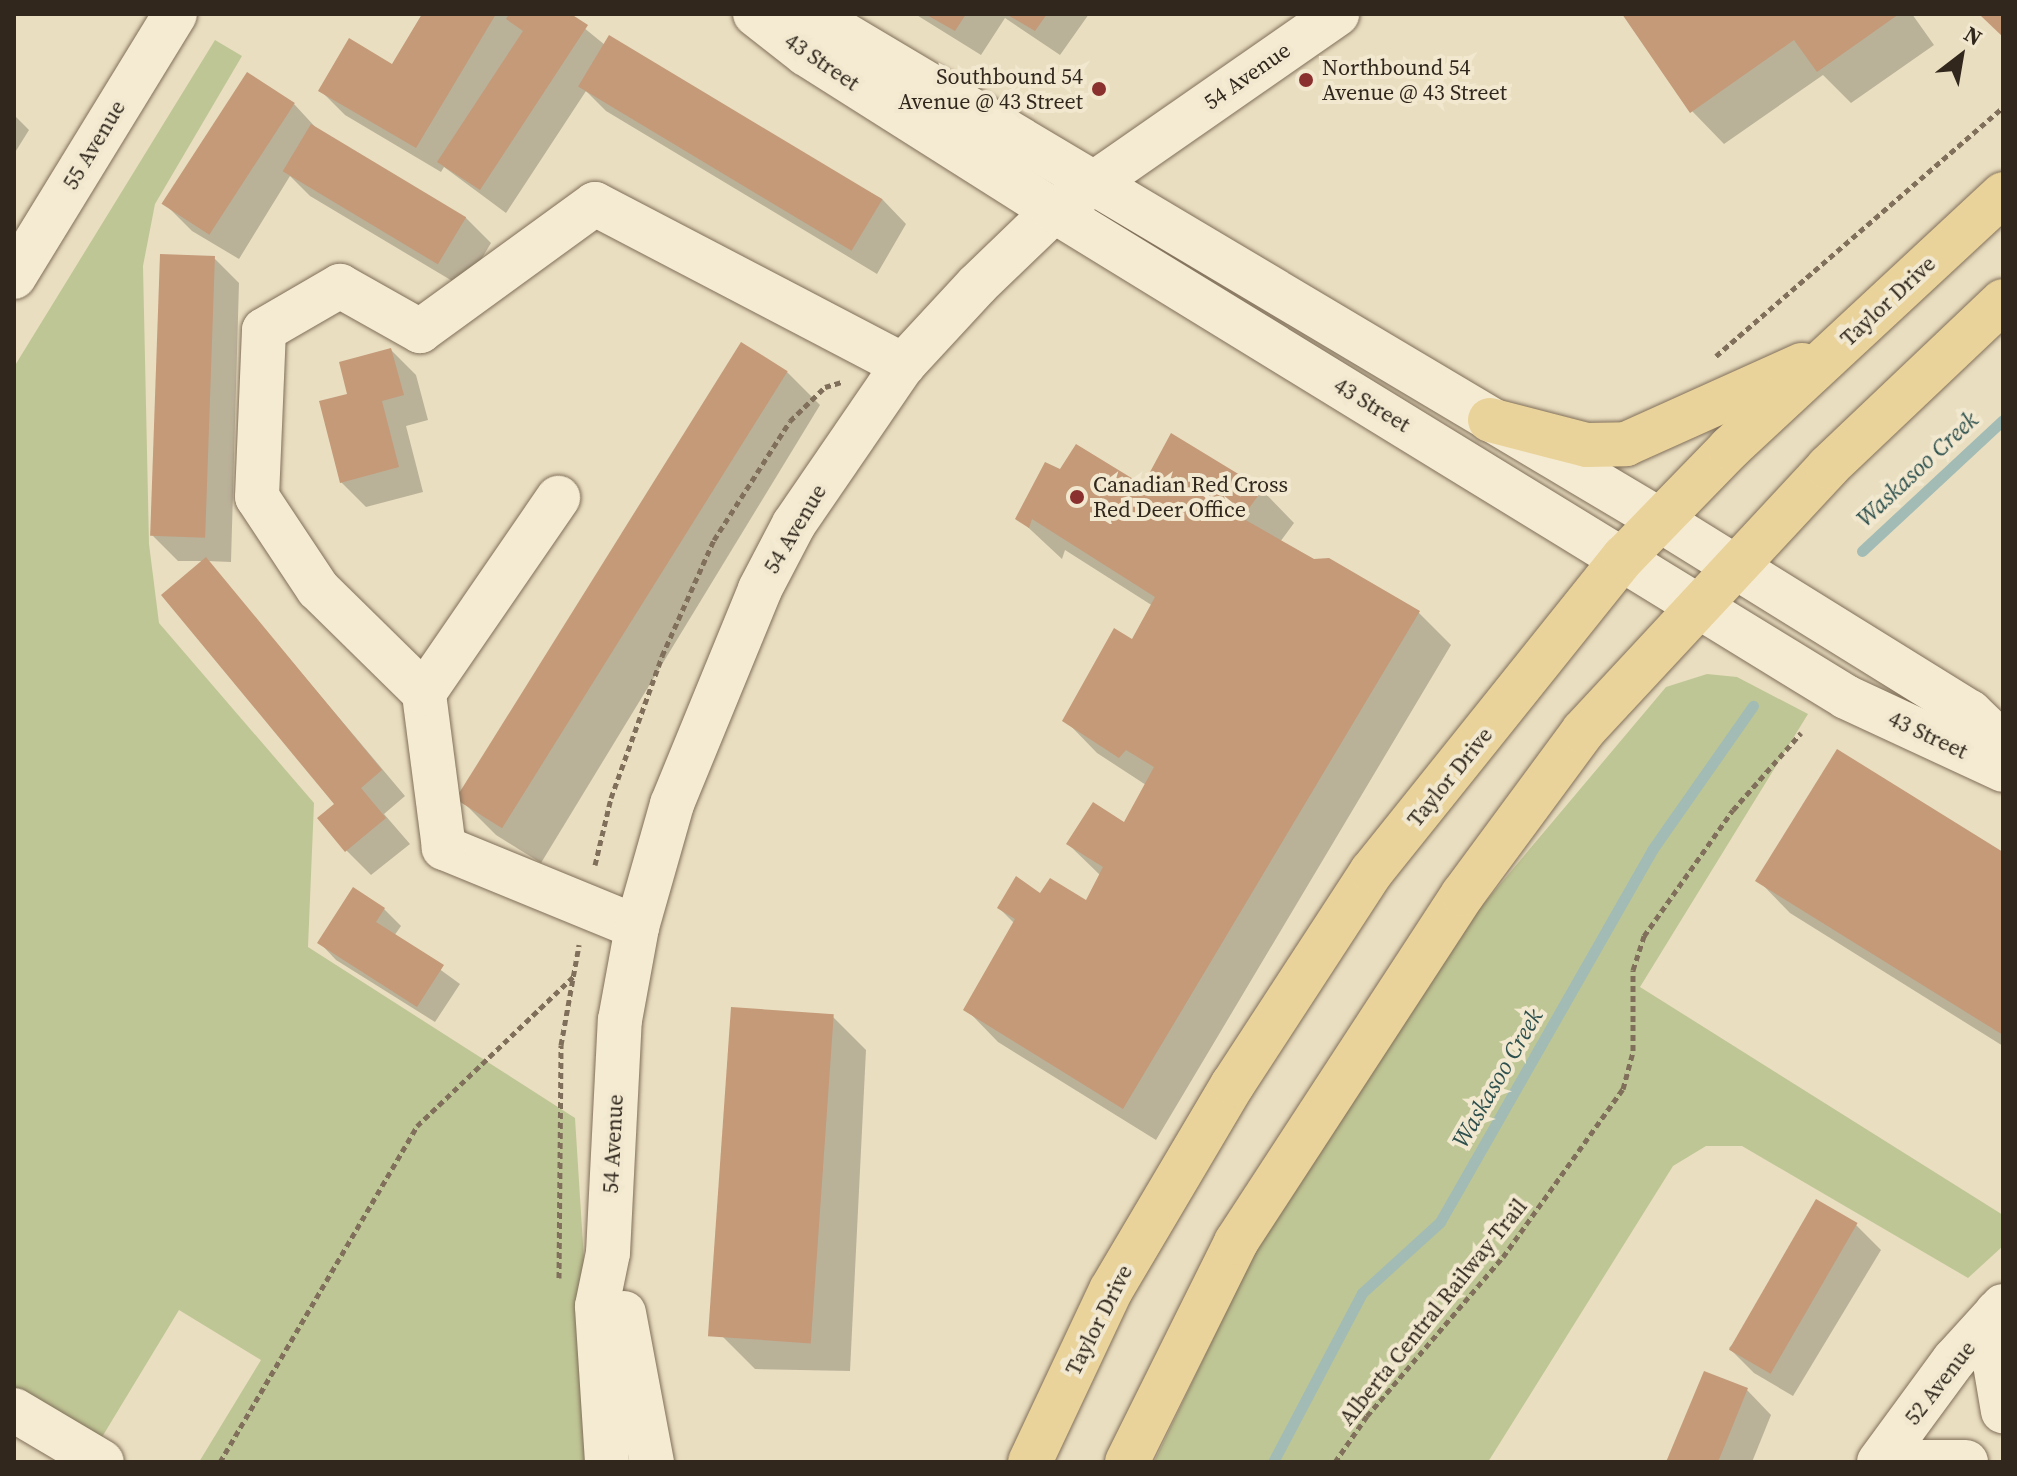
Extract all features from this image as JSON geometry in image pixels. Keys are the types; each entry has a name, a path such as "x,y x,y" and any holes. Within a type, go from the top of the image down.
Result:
{"main road":[{"name":"Taylor Drive","path":"1030,1462 1111,1290 1217,1111 1372,871 1624,557 1837,348 2003,194"},
{"path":"1127,1462 1236,1242 1463,894 1583,731 1828,467 2003,301"},
{"path":"1490,420 1587,445 1626,444 1837,348"},
{"path":"1010,1462 1057,1406"}],"street":[{"name":"55 Avenue","path":"17,265 175,14"},
{"name":"43 Street","path":"755,14 806,54 1054,211 1699,603 1846,697 2003,770"},
{"path":"810,14 1097,181 1660,520 1970,712 2003,744"},
{"name":"54 Avenue","path":"607,1462 597,1306 608,1253 620,1020 637,927 672,804 760,589 794,524 903,365 1054,211 1337,14"},
{"path":"637,927 444,848 424,693 318,589 257,497 264,330 340,286 420,331 595,204 903,365"},
{"path":"424,693 558,498"},
{"name":"54 Avenue","path":"608,1253 652,1462"},
{"path":"2000,1309 1994,1358 2003,1411"},
{"name":"52 Avenue","path":"1879,1462 2000,1309"},
{"path":"14,1410 102,1462"},
{"path":"1896,1462 1966,1462"}],"path":[{"path":"1709,361 2003,107"},
{"path":"714,540 768,451 809,401 825,387 903,365"},
{"name":"Alberta Central Railway Trail","path":"1335,1462 1367,1416 1503,1257 1623,1089 1633,1051 1633,970 1644,936 1733,810 1801,733"},
{"path":"220,1462 417,1126 574,977"}],"green space":[{"path":"215,40 242,56 155,204 143,266 149,544 159,623 314,803 308,947 575,1118 590,1355 603,1462 199,1462 261,1360 179,1310 99,1442 14,1391 14,367"},
{"path":"1707,674 1737,677 1808,714 1640,987 2003,1215 2003,1246 1968,1278 1742,1146 1706,1146 1673,1166 1488,1462 1154,1462 1246,1270 1311,1151 1449,945 1666,687"}],"building":[{"path":"422,14 496,14 416,148 318,91 349,38 392,64"},
{"path":"509,14 571,14 588,25 480,190 437,162 523,31 506,19"},
{"path":"925,14 966,14 955,31"},
{"path":"1006,14 1047,14 1035,31"},
{"path":"1622,14 1899,14 1817,72 1794,40 1690,113"},
{"path":"2003,14 2003,37 1981,16"},
{"path":"609,35 882,199 852,251 578,86"},
{"path":"247,72 295,103 209,235 161,204"},
{"path":"311,124 466,217 438,264 283,171"},
{"path":"160,254 215,256 205,538 150,536"},
{"path":"741,342 788,371 502,828 455,799"},
{"path":"391,348 404,395 382,401 399,467 340,483 319,401 347,394 339,362"},
{"path":"1171,433 1263,489 1242,518 1314,559 1329,558 1420,611 1123,1109 963,1010 1015,919 997,908 1016,876 1040,893 1050,878 1086,900 1103,867 1066,844 1093,802 1124,822 1154,767 1126,750 1119,758 1062,721 1114,628 1132,639 1155,597 1032,519 1029,528 1015,519 1045,462 1060,469 1076,444 1143,485"},
{"path":"206,557 382,770 361,788 386,818 345,852 317,818 334,804 161,595"},
{"path":"1837,749 2003,852 2003,1035 1755,881"},
{"path":"353,887 385,908 376,922 444,965 417,1007 317,943"},
{"path":"731,1007 834,1014 811,1343 708,1336"},
{"path":"1816,1199 1858,1223 1771,1374 1729,1350"},
{"path":"1704,1371 1748,1388 1718,1462 1666,1462"}],"waterway":[{"name":"Waskasoo Creek","path":"1862,551 2003,420"},
{"name":"Waskasoo Creek","path":"1273,1462 1362,1293 1440,1222 1652,850 1753,706"}],"place":[{"name":"Northbound 54 Avenue @ 43 Street","path":"1306,80"},
{"name":"Southbound 54 Avenue @ 43 Street","path":"1099,89"},
{"name":"Canadian Red Cross Red Deer Office","path":"1077,497"}]}
